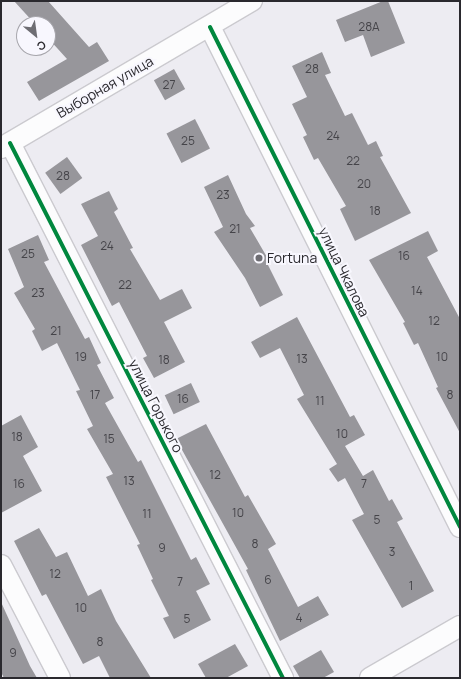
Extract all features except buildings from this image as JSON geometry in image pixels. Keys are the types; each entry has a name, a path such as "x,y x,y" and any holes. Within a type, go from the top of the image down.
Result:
{"street":[{"name":"Выборная улица","path":"5,146 252,1"},
{"name":"улица Чкалова","path":"210,27 460,527"},
{"name":"улица Горького","path":"5,146 283,678"},
{"path":"1,565 60,678"},
{"path":"370,678 460,626"}],"cycle path":[{"path":"210,27 460,527"},
{"path":"10,143 283,678"}],"place":[{"name":"Fortuna","path":"259,258"}]}
